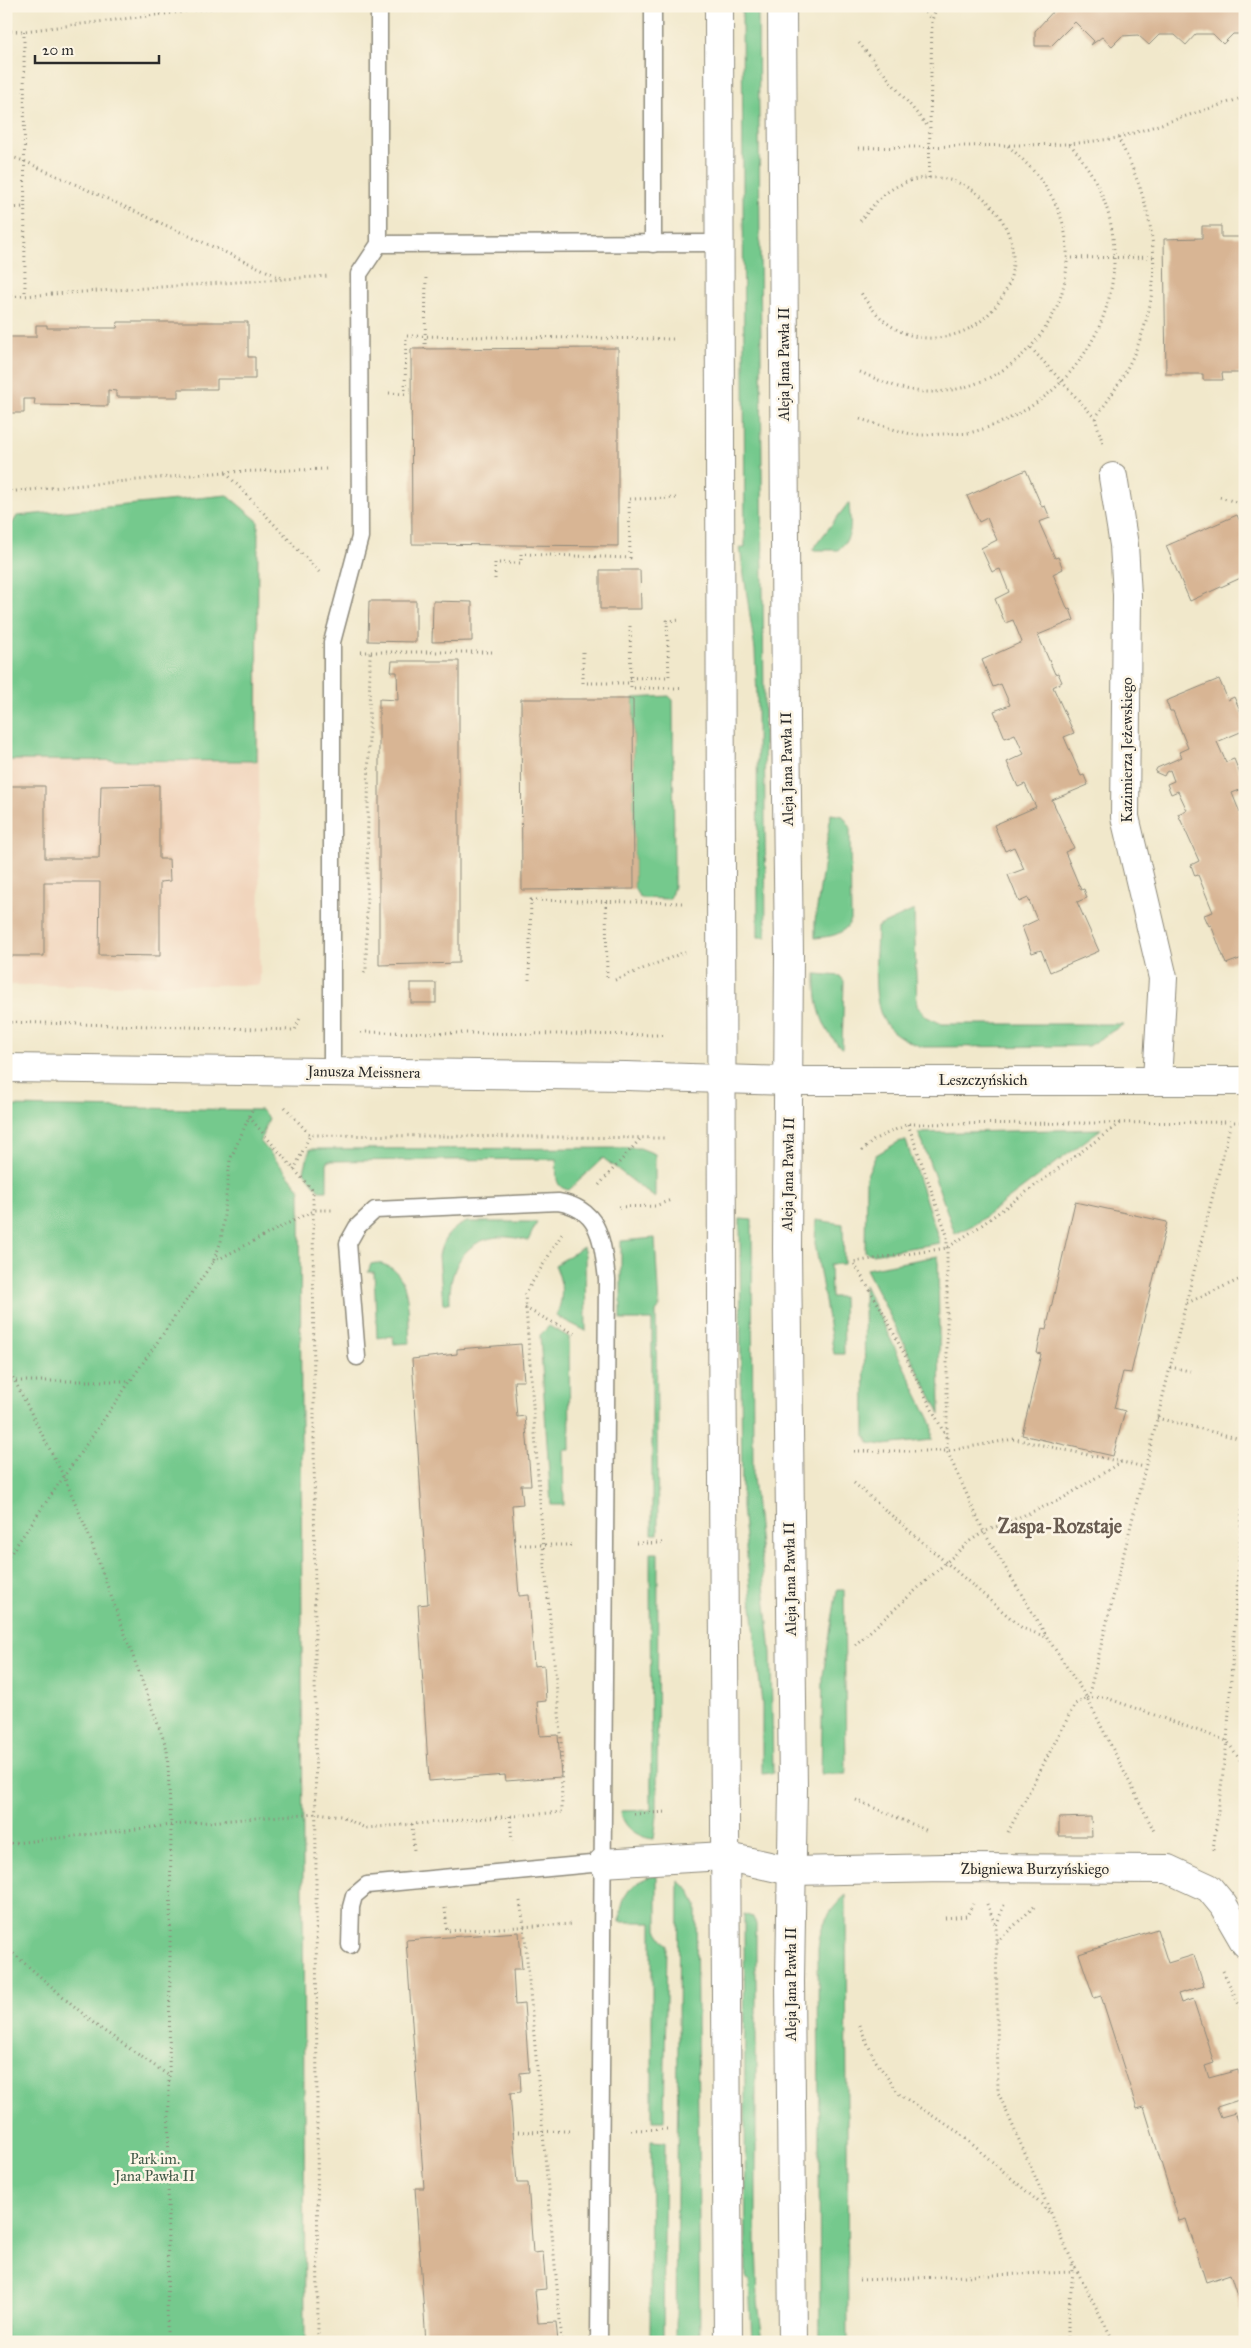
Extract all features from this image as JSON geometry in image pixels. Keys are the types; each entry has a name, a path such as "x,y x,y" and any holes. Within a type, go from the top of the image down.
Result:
{"main road":[{"path":"719,6 724,1856 728,2342"},
{"name":"Aleja Jana Pawła II","path":"782,6 789,1081 787,1258 793,1788 791,1871 793,2342"},
{"name":"Kazimierza Jeżewskiego","path":"1113,477 1124,545 1127,595 1125,817 1163,978 1157,1080"},
{"name":"Janusza Meissnera","path":"6,1068 722,1077"},
{"name":"Leszczyńskich","path":"722,1077 789,1081 1245,1081"},
{"name":"Zbigniewa Burzyńskiego","path":"602,1863 724,1856 791,1871 944,1868 1168,1869 1209,1888 1223,1906 1245,1943"}],"lane":[{"path":"332,1071 332,642 360,537 359,274 379,244 379,6"},
{"path":"653,6 653,244"},
{"path":"379,244 720,243"},
{"path":"357,1357 348,1242 356,1227 375,1210 558,1202 579,1208 592,1220 601,1235 607,1279 599,2342"},
{"path":"350,1945 351,1907 354,1896 367,1885 602,1863"}],"path":[{"path":"6,31 24,31 230,6"},
{"path":"918,6 932,20"},
{"path":"929,178 932,20 937,6"},
{"path":"24,31 25,296"},
{"path":"859,43 930,128"},
{"path":"860,148 1070,144 1118,138 1245,96"},
{"path":"1032,348 1096,418 1128,370 1140,343 1148,315 1154,257 1151,226 1144,195 1133,166 1118,138"},
{"path":"860,419 913,434 968,433 1019,416 1063,382 1085,356 1101,325 1111,292 1114,258 1110,227 1102,197 1089,168 1070,144"},
{"path":"860,372 895,387 932,393 969,387 1003,372 1032,348 1046,328 1057,306 1064,282 1067,258 1063,225 1051,194 1032,167 1007,145"},
{"path":"6,155 24,161 286,279"},
{"path":"860,221 889,191 908,182 929,178 950,180 971,188 988,200 1002,217 1010,237 1013,259 1010,281 1001,300 987,317 969,330 949,337 927,338 905,334 886,324 871,309 860,290"},
{"path":"6,208 24,207"},
{"path":"1067,258 1154,257"},
{"path":"6,297 359,274"},
{"path":"329,276 330,286"},
{"path":"425,349 426,306"},
{"path":"384,393 405,394 406,336 676,338"},
{"path":"330,461 330,478"},
{"path":"6,492 225,472 360,469"},
{"path":"225,472 325,578"},
{"path":"1220,496 1245,505"},
{"path":"495,579 495,562 521,564 521,554 630,558 629,499 678,498"},
{"path":"630,678 669,677 667,621 680,620"},
{"path":"630,626 631,688 681,688"},
{"path":"353,652 494,652"},
{"path":"360,976 366,970 370,652"},
{"path":"583,652 583,683 630,683"},
{"path":"529,980 531,900 684,903"},
{"path":"606,901 607,980"},
{"path":"615,980 684,952"},
{"path":"294,1030 301,1016"},
{"path":"6,1022 332,1031 663,1035"},
{"path":"279,1100 310,1135 666,1138"},
{"path":"6,1560 65,1479 130,1381 213,1262 221,1242 230,1160 255,1104"},
{"path":"249,1117 313,1191 318,2342"},
{"path":"1087,1698 1231,1122"},
{"path":"862,1151 875,1139 908,1124 1245,1122"},
{"path":"946,1438 883,1312 853,1262 948,1248 979,1228 1120,1123"},
{"path":"908,1124 947,1235 947,1451 984,1532 1047,1637 1087,1698 1159,1841"},
{"path":"294,1170 310,1135"},
{"path":"6,1844 171,1825 316,1813 341,1816 365,1828 562,1812 562,1734 543,1545 525,1294 579,1208 641,1138"},
{"path":"579,1208 655,1206 670,1200"},
{"path":"213,1262 314,1210"},
{"path":"1186,1303 1245,1277"},
{"path":"525,1308 606,1350"},
{"path":"6,1364 13,1381 65,1479 88,1533 168,1749 171,1825 167,2342"},
{"path":"1170,1367 1190,1371"},
{"path":"6,1381 130,1381"},
{"path":"1157,1418 1245,1440"},
{"path":"854,1451 947,1451 1014,1439 1145,1467"},
{"path":"855,1645 945,1562 984,1532 1060,1500 1121,1462"},
{"path":"1209,1888 1227,1741 1245,1467"},
{"path":"854,1482 1022,1628 1047,1637"},
{"path":"651,1543 664,1543"},
{"path":"1004,1837 1075,1704 1087,1698 1104,1697 1227,1741 1245,1767"},
{"path":"856,1800 936,1833"},
{"path":"444,1878 447,1931 602,1922"},
{"path":"984,1896 996,1926 998,2092 1072,2261 1114,2342"},
{"path":"996,1926 1005,1901"},
{"path":"997,1943 1038,1902"},
{"path":"524,1926 562,2342"},
{"path":"6,1947 97,2026 168,2075"},
{"path":"1219,1964 1245,2017"},
{"path":"859,2025 885,2078 900,2095 972,2144 1042,2204 1054,2220"},
{"path":"1068,2342 1068,2318 1073,2272 1072,2261"},
{"path":"860,2280 1073,2272"}],"shaded area":[{"path":"227,495 258,521 260,985 6,985 6,534 17,516"}],"green space":[{"path":"742,6 758,6 766,937 758,937 757,697 755,650 740,548 745,548"},
{"path":"227,495 258,521 257,761 6,760 6,534 17,516"},
{"path":"849,502 850,529 843,545 838,550 812,550"},
{"path":"669,696 673,700 674,886 670,899 640,898 634,888 633,698"},
{"path":"831,814 843,816 850,826 851,920 841,932 832,936 815,938 815,921"},
{"path":"914,910 917,1006 927,1017 942,1024 1124,1024 1088,1046 923,1047 914,1044 896,1034 883,1019 876,994 876,965 877,927"},
{"path":"816,974 840,976 844,981 842,1049 824,1024 818,1005"},
{"name":"Park im. Jana Pawła II","path":"6,1106 261,1110 269,1118 260,1141 300,1189 305,2342 6,2342"},
{"path":"1101,1129 975,1224 955,1234 919,1133"},
{"path":"900,1141 906,1141 940,1243 872,1254 865,1252 866,1177 876,1155"},
{"path":"640,1148 655,1154 655,1198 603,1158 569,1190 558,1183 556,1159 327,1161 327,1191 320,1191 304,1171 310,1149"},
{"path":"740,1219 752,1220 753,1477 771,1653 773,1773 762,1774 762,1705 742,1508"},
{"path":"816,1220 843,1224 844,1264 830,1264 831,1297 843,1297 844,1354 834,1354 815,1243"},
{"path":"467,1222 537,1222 528,1241 511,1237 496,1237 482,1241 471,1248 461,1257 455,1270 451,1285 450,1302 443,1304 440,1250 448,1235 456,1227"},
{"path":"655,1238 659,1308 656,1312 658,1534 652,1534 652,1320 621,1320 621,1241"},
{"path":"583,1247 585,1255 586,1331 556,1316 561,1290 560,1278 555,1265"},
{"path":"938,1256 940,1414 866,1269"},
{"path":"376,1263 388,1266 397,1273 403,1282 408,1306 410,1343 394,1344 393,1336 377,1338 374,1272 368,1272 371,1264"},
{"path":"864,1285 932,1424 932,1440 884,1445 869,1443 865,1436"},
{"path":"549,1326 569,1337 570,1450 563,1450 564,1505 551,1505 540,1335"},
{"path":"650,1553 658,1553 657,1816 654,1839 632,1831 624,1822 621,1811 651,1810"},
{"path":"837,1590 844,1590 846,1774 821,1774 823,1675"},
{"path":"651,1876 657,1876 657,1930 667,1945 664,2121 652,2121 652,1922 620,1922 622,1906 627,1893 636,1884"},
{"path":"679,1881 689,1890 696,1904 700,2342 676,2342"},
{"path":"846,1895 848,2342 820,2342 818,1948 826,1918"},
{"path":"744,1914 752,1917 756,1924 756,2244 758,2300 763,2342 752,2342 749,2280 746,2279"},
{"path":"651,2141 665,2142 663,2342 650,2342"}],"building":[{"path":"1058,6 1245,6 1245,34 1233,34 1223,44 1213,34 1196,34 1186,45 1175,35 1159,35 1149,45 1138,35 1122,36 1112,46 1102,37 1091,45 1094,41 1075,22 1051,46 1035,46 1035,31"},
{"path":"1202,226 1221,226 1221,237 1245,237 1245,373 1222,373 1223,380 1203,380 1203,374 1166,374 1164,239 1202,238"},
{"path":"118,322 248,322 248,357 255,357 255,379 217,379 217,389 178,389 178,397 116,397 116,391 108,390 108,406 34,405 35,399 24,399 24,413 6,413 6,337 36,337 36,325 47,325 47,328 117,328"},
{"path":"618,348 618,546 412,544 411,349"},
{"path":"1026,470 1042,507 1045,506 1050,518 1039,522 1055,558 1058,557 1063,569 1053,574 1074,620 1038,635 1055,674 1058,673 1062,682 1053,687 1074,733 1064,737 1081,776 1084,775 1088,785 1052,800 1074,848 1065,852 1081,890 1084,889 1087,898 1077,902 1099,951 1050,972 1041,950 1032,953 1022,927 1037,920 1028,898 1019,902 1008,875 1024,869 1014,847 1005,851 994,825 1036,807 1025,784 1018,787 1007,762 1024,754 1015,734 1005,738 994,711 1010,705 1001,684 993,687 982,660 1022,642 1013,620 1005,623 995,599 1009,592 1000,569 992,572 981,548 997,540 987,518 979,522 967,496"},
{"path":"1237,515 1245,532 1245,576 1190,601 1166,546"},
{"path":"600,570 640,570 641,609 600,609"},
{"path":"369,601 416,601 416,642 368,641"},
{"path":"433,601 472,602 472,641 432,642"},
{"path":"392,661 459,661 459,963 379,965 379,699 398,700 397,672 391,672"},
{"path":"1219,679 1228,700 1234,697 1245,721 1245,730 1217,742 1226,762 1234,759 1245,786 1245,788 1232,793 1240,813 1245,811 1245,957 1226,964 1211,925 1209,926 1204,915 1213,912 1198,875 1195,876 1191,865 1199,861 1178,814 1187,810 1178,791 1171,794 1167,784 1174,781 1170,770 1164,776 1155,772 1157,768 1182,757 1179,752 1188,748 1173,711 1170,711 1166,701"},
{"path":"521,699 633,699 634,889 522,890"},
{"path":"159,785 159,859 169,859 170,881 160,882 160,956 99,955 100,882 44,882 44,956 6,956 6,786 45,786 45,858 99,858 101,786"},
{"path":"411,983 436,983 436,1003 411,1003"},
{"path":"1075,1202 1167,1222 1131,1373 1123,1372 1114,1408 1125,1411 1113,1456 1022,1435 1041,1354 1037,1353 1042,1329 1046,1330"},
{"path":"521,1344 524,1381 514,1381 517,1417 525,1416 531,1485 521,1485 523,1504 512,1505 519,1596 529,1595 534,1666 544,1665 546,1701 537,1702 540,1736 558,1735 561,1777 506,1781 505,1775 429,1781 418,1605 428,1604 412,1359 457,1354 457,1349"},
{"path":"1091,1817 1092,1836 1059,1836 1059,1818"},
{"path":"1157,1929 1168,1963 1194,1955 1204,1986 1178,1994 1181,2003 1193,1999 1214,2063 1205,2066 1209,2078 1238,2070 1245,2094 1245,2098 1217,2107 1221,2117 1235,2113 1245,2138 1245,2321 1230,2274 1206,2282 1186,2219 1179,2221 1144,2107 1137,2109 1101,1996 1094,1998 1079,1954"},
{"path":"519,1932 522,1969 513,1969 515,2005 524,2004 529,2072 520,2073 521,2092 510,2093 517,2183 528,2183 533,2253 543,2252 546,2289 535,2290 538,2323 556,2322 558,2342 426,2342 415,2188 424,2188 406,1940"}],"district":[{"name":"Zaspa-Rozstaje","path":"1060,1526"}]}
